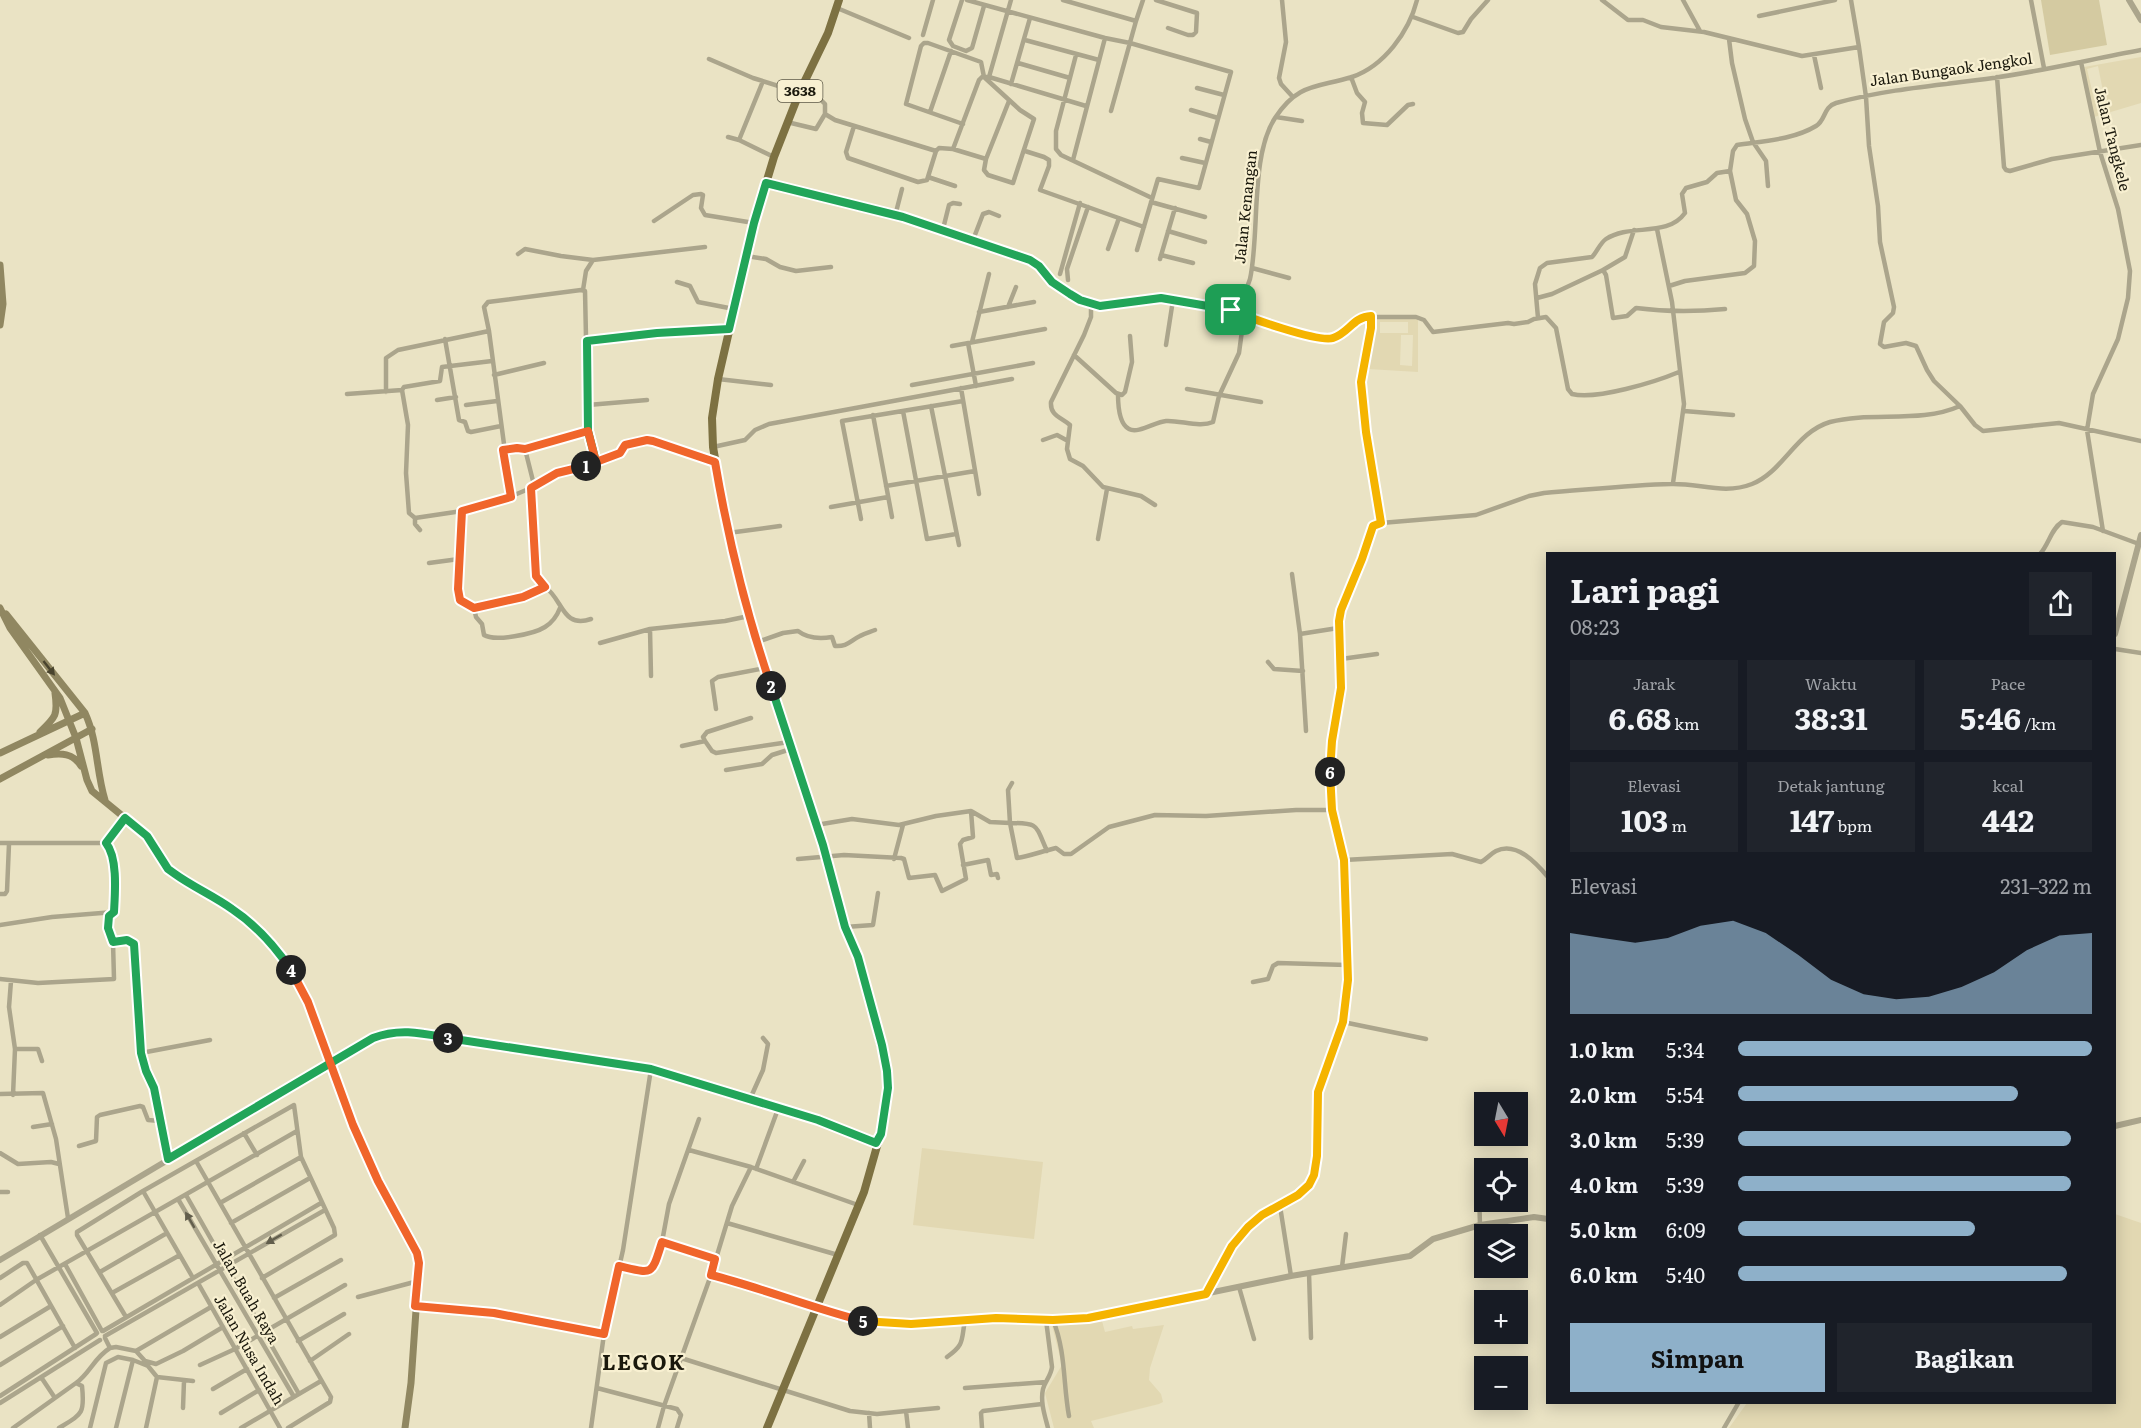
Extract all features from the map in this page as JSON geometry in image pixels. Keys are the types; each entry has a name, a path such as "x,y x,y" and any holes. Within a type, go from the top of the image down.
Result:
{"main road":[{"name":"3638","path":"767,1428 858,1205 883,1125 888,1088 887,1071 858,957 845,927 826,856 749,616 728,533 715,462 711,418 746,256 766,183 787,122 828,33 838,4"},
{"path":"0,265 3,304 0,325"},
{"path":"0,607 10,628 54,690 76,738 92,791 147,836 168,869 232,909 266,937 290,968 303,992 353,1125 378,1181 417,1253 418,1281 411,1383 405,1428"},
{"path":"0,607 85,713 92,729 98,779 105,800"},
{"path":"36,736 54,719 57,712 54,690"},
{"path":"0,753 85,713"},
{"path":"0,779 92,729"},
{"path":"41,757 59,754 69,756 77,760 85,773"}],"street":[{"path":"923,34 933,0"},
{"path":"962,0 949,40 953,46 966,51 972,48 984,6"},
{"path":"968,0 1231,72 1198,189 1159,178 1137,250"},
{"path":"987,77 1011,0"},
{"path":"1063,0 1136,21"},
{"path":"1111,111 1143,0"},
{"path":"1156,0 1197,13 1196,32 1193,35 1168,28"},
{"path":"1282,0 1286,42 1279,78 1281,84 1292,96 1322,84 1351,77 1371,68 1404,33 1413,17 1417,0"},
{"path":"1413,17 1458,33 1463,32 1488,0"},
{"path":"1602,0 1628,20 1643,20 1665,28 1700,31 1802,56 1859,47"},
{"path":"1683,0 1700,31"},
{"path":"1798,0 1799,9"},
{"path":"1759,16 1799,9 1815,2 1835,0"},
{"name":"Jalan Bungaok Jengkol","path":"1851,0 1866,97 1997,77 2141,50"},
{"path":"2031,0 2044,68"},
{"path":"2129,0 2141,20"},
{"path":"838,4 909,38"},
{"path":"1011,84 1030,18"},
{"path":"1073,160 1105,38"},
{"path":"1025,39 1099,60"},
{"path":"1729,39 1745,119 1754,142 1766,161 1768,186"},
{"path":"963,124 909,106 906,101 921,46 924,43 981,62 987,77 1009,101 1034,119 1013,183 987,174 984,170 986,159 1009,101"},
{"path":"930,112 951,51"},
{"path":"1076,55 1056,131 1056,149 1061,155 1151,200 1205,217"},
{"path":"1814,55 1821,88"},
{"path":"709,59 763,81 823,100 825,114 816,129 787,122"},
{"name":"Jalan Tangkele","path":"2080,62 2100,152 2118,209 2130,271 2130,286 2118,339 2093,394 2086,430"},
{"path":"1018,63 1070,78"},
{"path":"953,149 979,80 987,77 1086,106"},
{"path":"1351,77 1357,93 1365,102 1362,113 1363,123 1387,125 1408,105 1413,104"},
{"path":"1997,77 2006,170 2010,171 2052,159 2141,145"},
{"path":"739,140 763,81"},
{"path":"1197,88 1224,95"},
{"name":"Jalan Kenangan","path":"1231,310 1245,293 1252,268 1262,153 1271,125 1292,96"},
{"path":"1669,286 1694,279 1745,273 1755,266 1755,241 1747,214 1736,200 1730,171 1735,146 1793,135 1810,129 1822,121 1825,111 1830,106 1866,97 1880,242 1894,308 1893,313 1884,322 1880,344 1884,347 1906,343 1916,346 1934,381 1983,431 2059,423 2141,441"},
{"path":"1191,110 1218,118"},
{"path":"825,114 835,120 936,151"},
{"path":"1276,117 1302,121"},
{"path":"854,126 846,152 848,159 918,182 924,182 928,177 936,151 941,148 953,149 986,159"},
{"path":"728,137 774,157"},
{"path":"1200,139 1211,142"},
{"path":"1025,151 1049,160 1040,190 1144,227"},
{"path":"1182,158 1205,164"},
{"path":"1538,318 1534,284 1540,268 1547,263 1592,257 1608,238 1634,230 1658,229 1673,223 1683,216 1685,208 1682,194 1686,188 1707,182 1717,173 1730,171"},
{"path":"928,177 955,186"},
{"path":"766,183 942,229 1035,263 1057,286 1091,304 1108,306 1144,299 1173,300 1231,310 1323,340 1341,335 1359,318 1371,316 1416,317 1424,320 1433,332 1508,322 1514,324 1546,316 1555,326 1568,389 1572,394 1591,395 1659,380 1679,372"},
{"path":"896,216 902,189"},
{"path":"654,221 693,195 701,194 703,195 701,208 705,215 754,223"},
{"path":"942,229 949,206 953,203 960,204"},
{"path":"1060,274 1084,205"},
{"path":"1068,280 1067,269 1084,205"},
{"path":"1175,208 1160,257 1193,263"},
{"path":"973,240 984,213 989,212 999,216"},
{"path":"1108,249 1119,218"},
{"path":"1658,229 1673,312 1684,411 1673,483"},
{"path":"1537,298 1552,294 1625,257 1634,230"},
{"path":"1168,231 1205,242"},
{"path":"518,254 523,249 527,249 593,260 705,247"},
{"path":"746,256 766,260 776,266 796,271 831,267"},
{"path":"593,260 586,271 584,290 588,431 596,462"},
{"path":"1252,268 1289,278"},
{"path":"1603,270 1606,275 1613,318 1627,316 1636,308 1673,312 1725,309"},
{"path":"976,386 970,342 989,274"},
{"path":"677,282 690,286 698,302 734,309"},
{"path":"1008,307 1016,287"},
{"path":"511,497 484,307 486,303 584,290"},
{"path":"1166,345 1173,300"},
{"path":"980,312 1034,302"},
{"path":"1091,304 1089,322 1050,405 1052,413 1070,425 1068,457 1083,466 1107,489 1140,496 1155,505"},
{"path":"1074,355 1118,394 1123,424 1129,429 1135,430 1166,421 1210,424 1215,420 1219,396 1239,353 1244,315"},
{"path":"1371,316 1361,382 1366,432 1381,523"},
{"path":"587,341 657,333 729,329"},
{"path":"952,346 1045,329"},
{"path":"386,392 386,358 401,348 489,331"},
{"path":"1118,394 1122,395 1125,392 1132,362 1130,336"},
{"path":"445,339 458,418 465,422 468,431 474,432 501,426"},
{"path":"347,394 402,390 405,387 440,381 442,367 492,361"},
{"path":"494,375 544,363"},
{"path":"912,385 1033,363"},
{"path":"713,447 745,440 755,430 769,424 1012,379"},
{"path":"718,380 771,385"},
{"path":"961,388 979,494"},
{"path":"1187,389 1261,402"},
{"path":"402,390 408,425 406,473 410,513 420,530"},
{"path":"437,400 456,397"},
{"path":"588,405 647,400"},
{"path":"466,405 497,401"},
{"path":"861,519 842,421 963,401"},
{"path":"932,406 959,545"},
{"path":"1206,1294 1232,1246 1248,1227 1262,1215 1304,1190 1314,1175 1317,1156 1318,1092 1343,1022 1348,980 1344,860 1332,810 1329,769 1340,700 1341,659 1338,628 1341,610 1373,526 1381,523 1476,515 1544,493 1673,483 1726,490 1748,485 1762,478 1808,434 1827,423 1937,413 1960,406"},
{"path":"903,411 927,539 956,534"},
{"path":"1684,411 1733,415"},
{"path":"873,415 892,517"},
{"path":"2086,430 2103,531"},
{"path":"503,450 525,449 588,431"},
{"path":"1043,440 1057,435 1068,441"},
{"path":"415,518 462,511 511,497 557,473 596,462 620,453 625,445 647,440 715,462"},
{"path":"525,449 532,487 536,576 554,596 560,608 578,622 591,619"},
{"path":"886,486 975,471"},
{"path":"1098,538 1107,489"},
{"path":"831,507 888,497"},
{"path":"462,511 458,596 460,600 474,608 523,597 545,587"},
{"path":"2041,552 2056,526 2062,522 2071,522 2103,531 2139,544"},
{"path":"728,533 780,526"},
{"path":"2116,630 2141,535"},
{"path":"429,563 459,559"},
{"path":"1292,574 1300,634 1306,731"},
{"path":"474,608 484,634 494,639 538,630 555,619 560,608"},
{"path":"600,643 650,629 725,621 749,616"},
{"path":"1300,634 1338,628"},
{"path":"650,629 651,676"},
{"path":"757,642 783,633 798,631 805,636 833,638 835,646 842,646 849,644 862,634 875,630"},
{"path":"2116,649 2141,653"},
{"path":"1341,659 1377,654"},
{"path":"1268,662 1274,669 1303,671"},
{"path":"716,709 712,681 718,677 765,668"},
{"path":"751,718 707,732 704,737 705,741 716,753 790,745"},
{"path":"682,746 705,741"},
{"path":"726,770 762,764 772,755 790,745"},
{"path":"1012,783 1008,790 1010,823 1017,858 1058,848 1065,854 1071,854 1109,827 1160,814 1206,816 1332,810"},
{"path":"816,825 852,819 903,825 936,816 971,811 990,822 1034,825 1047,851"},
{"path":"798,859 844,855 904,859 909,878 935,875 942,891 965,881 960,844 963,840 973,837 971,811"},
{"path":"106,843 125,818"},
{"path":"894,859 903,825"},
{"path":"0,843 106,843"},
{"path":"0,894 5,894 7,891 9,843"},
{"path":"0,980 53,983 114,979 113,942 107,923 109,916 114,912 113,859 106,843"},
{"path":"1344,860 1452,854 1480,862 1496,851 1511,849 1531,858 1546,875"},
{"path":"963,865 988,860 991,874 997,874 998,879"},
{"path":"845,927 873,925 878,893"},
{"path":"0,925 52,917 114,912"},
{"path":"113,942 127,940 134,944 141,1053 154,1088 168,1159"},
{"path":"1253,982 1268,979 1273,966 1278,963 1347,965"},
{"path":"11,981 9,1007 15,1049 13,1095"},
{"path":"1343,1022 1426,1039"},
{"path":"0,1260 373,1038 388,1033 408,1031 651,1069 818,1120 876,1143"},
{"path":"750,1099 763,1070 768,1043 763,1038"},
{"path":"141,1053 210,1040"},
{"path":"15,1049 38,1049 42,1060"},
{"path":"591,1428 604,1334 619,1266 651,1069"},
{"path":"0,1094 43,1093 52,1124 68,1218"},
{"path":"126,1317 77,1232 142,1191 291,1105 295,1107 301,1157 334,1228 334,1235 262,1278"},
{"path":"79,1146 96,1141 95,1123 100,1115 140,1106 143,1107 148,1120 160,1121"},
{"path":"658,1428 711,1275 732,1206 753,1168 778,1109"},
{"path":"619,1266 645,1272 654,1268 662,1242 669,1204 699,1119"},
{"path":"2116,1126 2141,1120"},
{"path":"33,1127 52,1124"},
{"path":"0,1305 36,1280 297,1131"},
{"path":"244,1133 256,1155"},
{"path":"689,1150 753,1168 858,1205"},
{"path":"0,1153 18,1164 51,1162 59,1164"},
{"path":"220,1203 301,1157"},
{"path":"196,1161 331,1397 330,1402 288,1428"},
{"path":"793,1182 804,1161"},
{"path":"231,1223 310,1178"},
{"path":"142,1191 193,1278"},
{"path":"0,1192 8,1192"},
{"name":"Jalan Buah Raya","path":"186,1195 299,1394"},
{"name":"Jalan Buah Raya","path":"178,1199 294,1397"},
{"path":"321,1203 126,1317 101,1335 41,1377 2,1402 0,1395 75,1348 101,1335 198,1283 325,1210"},
{"path":"1280,1206 1291,1276"},
{"path":"1487,1224 1534,1217 1546,1219"},
{"path":"726,1222 838,1255"},
{"path":"711,1275 754,1286 816,1308 862,1321 879,1323 931,1323 996,1318 1050,1320 1088,1318 1291,1276 1410,1256 1433,1239 1474,1227"},
{"path":"100,1272 167,1233"},
{"path":"1342,1267 1346,1234"},
{"path":"40,1235 110,1348"},
{"path":"662,1242 715,1259"},
{"path":"112,1293 180,1255"},
{"path":"274,1298 341,1260"},
{"path":"0,1278 25,1262 75,1348"},
{"path":"65,1264 101,1335"},
{"path":"1309,1273 1311,1338"},
{"path":"358,1297 418,1281"},
{"name":"Jalan Nusa Indah","path":"198,1283 280,1428"},
{"path":"200,1365 235,1349 345,1286"},
{"path":"1239,1287 1254,1339"},
{"path":"0,1337 51,1306"},
{"path":"415,1306 494,1313 604,1334"},
{"path":"136,1351 211,1307"},
{"path":"298,1341 344,1314"},
{"path":"946,1358 959,1348 964,1339 965,1319"},
{"path":"1046,1428 1042,1392 1052,1367 1050,1320"},
{"path":"1050,1320 1060,1341 1064,1359 1065,1397 1069,1416"},
{"path":"0,1365 63,1326"},
{"path":"13,1428 86,1376 93,1362 110,1348 136,1351 145,1361 156,1364 223,1327"},
{"path":"310,1361 349,1334"},
{"path":"90,1428 106,1363 118,1357 148,1366 157,1377 193,1381"},
{"path":"681,1358 850,1411 869,1413 938,1408"},
{"path":"116,1428 133,1360"},
{"path":"213,1389 246,1369"},
{"path":"41,1377 55,1398"},
{"path":"146,1428 157,1377"},
{"path":"183,1408 184,1381"},
{"path":"241,1428 321,1381"},
{"path":"965,1388 1046,1382"},
{"path":"58,1428 79,1416 83,1410 82,1386 76,1383"},
{"path":"597,1388 677,1409 681,1415 677,1428"},
{"path":"220,1413 259,1390"},
{"path":"982,1428 981,1413 984,1411 1042,1404"},
{"path":"1724,1428 1738,1404"},
{"path":"906,1411 908,1428"},
{"path":"869,1413 870,1428"}],"shaded area":[{"path":"2041,0 2099,0 2107,45 2050,55"},
{"path":"2141,57 2141,103 2094,117 2084,67","holes":["2098,66 2104,96 2094,99 2087,69"]},
{"path":"1377,319 1418,319 1418,372 1368,369 1368,354","holes":["1380,322 1408,322 1408,333 1380,333","1401,335 1413,335 1412,366 1400,365"]},
{"path":"922,1148 1043,1162 1034,1239 913,1225"},
{"path":"2116,1214 2141,1223 2141,1428 1729,1428 1746,1404 2116,1404"},
{"path":"1102,1321 1105,1332 1132,1326 1133,1329 1164,1325 1150,1368 1149,1380 1161,1394 1163,1402 1091,1421 1094,1428 1054,1428 1045,1393 1062,1365 1052,1325"}],"district":[{"name":"LEGOK","path":"644,1363"}],"route":[{"path":"1231,310 1201,303 1161,298 1108,306 1091,304 1080,300 1052,282 1039,266 1030,260 903,217 766,183 754,223 729,329 657,333 587,341 588,431 596,462 557,473 531,488 536,576 545,587 523,597 474,608 460,600 458,589 462,511 511,497 503,450 525,449 588,431 596,462 620,453 625,445 647,440 715,462 728,533 749,616 823,845 845,927 858,957 882,1045 888,1088 883,1125 876,1143 818,1120 651,1069 408,1031 388,1033 373,1038 329,1064 168,1159 154,1088 141,1053 134,944 127,940 113,942 107,923 109,916 114,912 115,893 112,853 106,843 125,818 147,836 168,869 249,922 266,937 290,968 308,1002 329,1064 378,1181 414,1244 419,1263 415,1306 494,1313 604,1334 619,1266 650,1271 654,1268 662,1242 715,1259 711,1275 761,1288 816,1308 862,1321 879,1323 911,1324 996,1318 1041,1320 1088,1318 1206,1294 1232,1246 1248,1227 1262,1215 1304,1190 1312,1181 1316,1168 1318,1092 1340,1035 1348,980 1344,860 1332,810 1329,769 1341,688 1338,628 1341,610 1373,526 1381,523 1366,432 1361,382 1372,324 1371,316 1359,318 1341,335 1323,340 1231,310"}]}
